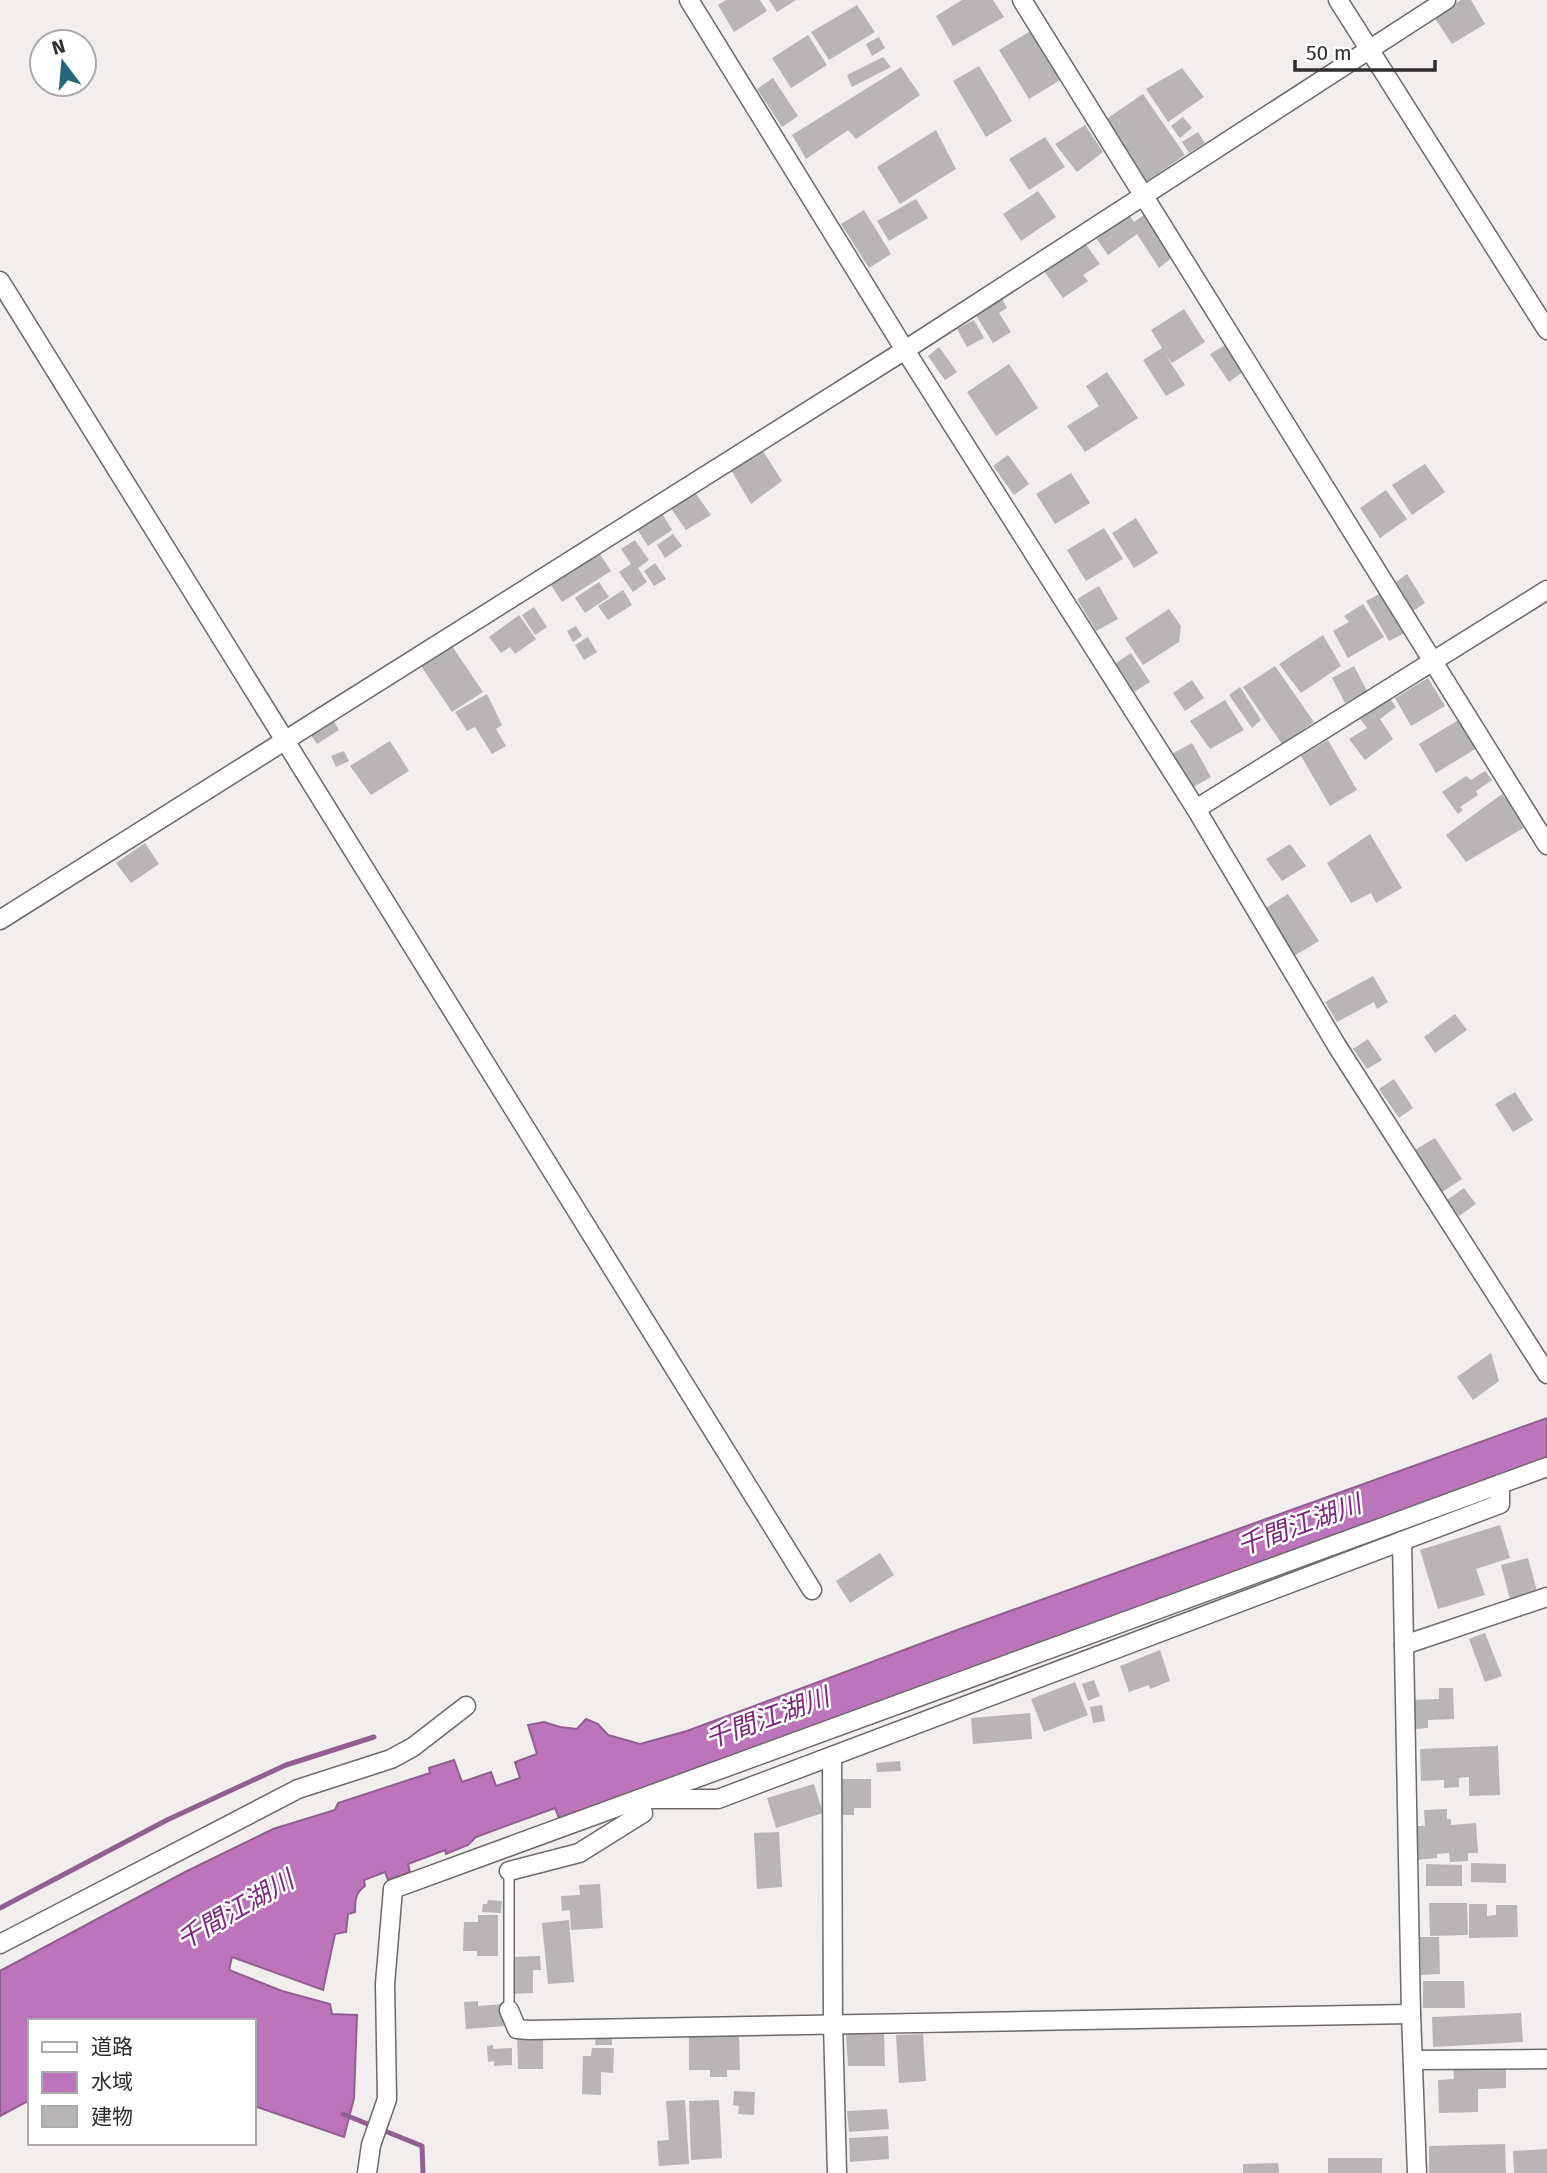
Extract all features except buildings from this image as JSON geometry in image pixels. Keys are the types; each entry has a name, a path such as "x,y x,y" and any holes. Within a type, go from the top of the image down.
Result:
{"street":[{"path":"689,0 905,350 1196,809 1338,1046 1547,1374"},
{"path":"1022,0 1434,659 1547,845"},
{"path":"1338,0 1547,330"},
{"path":"0,920 905,350 1446,0"},
{"path":"0,281 812,1590"},
{"path":"1196,809 1547,590"},
{"path":"367,2173 371,2144 387,2099 385,1984 393,1889 1547,1467"},
{"path":"639,1799 718,1799 1500,1504 1500,1484"},
{"path":"1402,1541 1411,2014 1417,2173"},
{"path":"1404,1645 1547,1597"},
{"path":"0,1944 298,1790 391,1759 466,1706"},
{"path":"832,1756 833,2023 837,2173"},
{"path":"509,1871 579,1853 643,1813 639,1799"},
{"path":"509,2010 517,2029 529,2030 1411,2014"},
{"path":"1414,2060 1547,2059"}],"lane":[{"path":"509,1871 509,2010"}],"water":[{"name":"千間江湖川","path":"1547,1418 1547,1458 926,1687 559,1818 555,1808 476,1837 468,1845 446,1854 445,1850 408,1864 410,1872 388,1880 385,1872 364,1880 365,1886 356,1898 355,1912 348,1914 346,1932 335,1934 323,1990 232,1957 229,1970 282,1991 330,2004 332,2014 357,2015 354,2098 344,2137 256,2107 256,2019 28,2019 28,2101 0,2116 0,1971 187,1871 273,1829 335,1810 338,1803 430,1773 429,1768 454,1760 462,1782 491,1772 496,1786 520,1778 515,1762 537,1754 528,1725 544,1722 577,1729 586,1719 598,1724 608,1735 640,1744 687,1731 960,1629"}],"waterway":[{"path":"0,1908 167,1820 286,1765 374,1737"},
{"path":"343,2114 422,2146 423,2173"}]}
